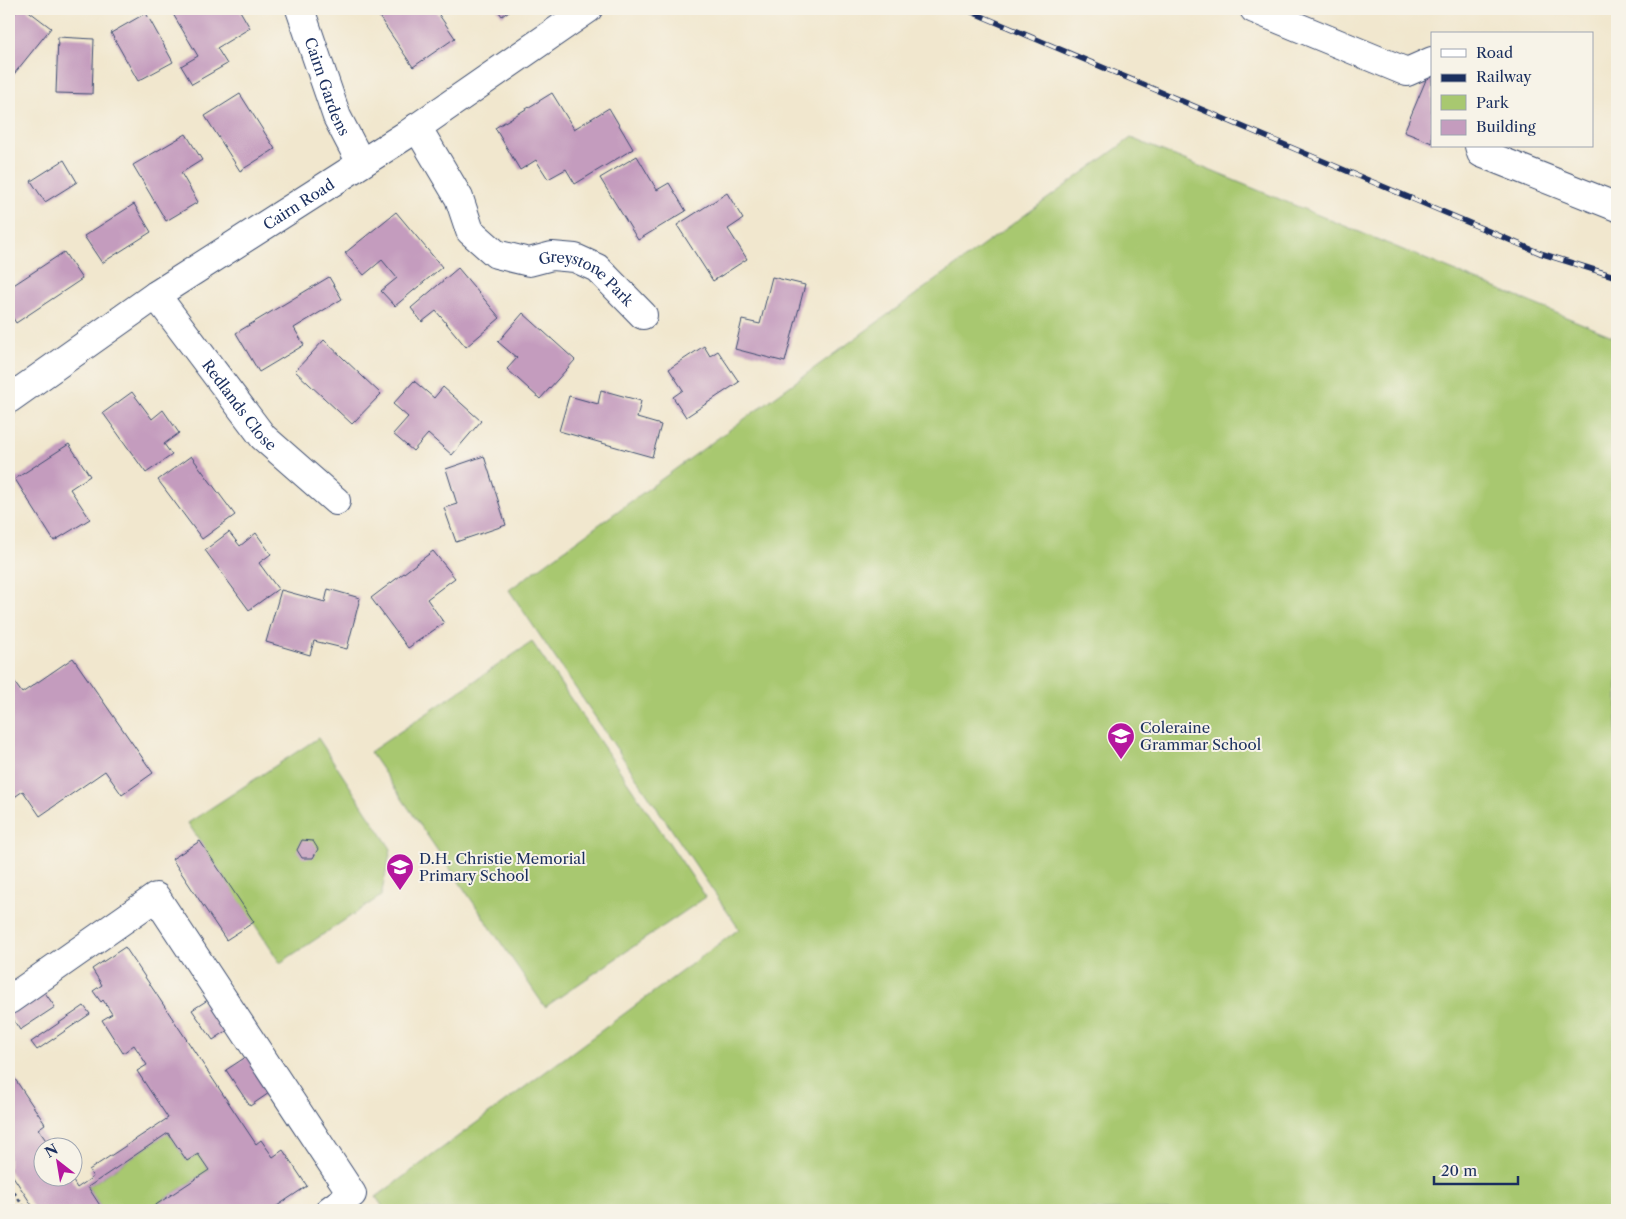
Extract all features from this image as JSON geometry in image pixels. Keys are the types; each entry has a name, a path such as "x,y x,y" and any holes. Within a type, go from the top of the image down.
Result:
{"street":[{"name":"Cairn Gardens","path":"300,9 337,117 362,163"},
{"name":"Cairn Road","path":"11,394 156,295 417,127 588,9"},
{"path":"1254,9 1406,72 1431,61"},
{"name":"Greystone Park","path":"417,127 459,198 470,231 496,254 529,262 552,256 575,258 597,268 643,315"},
{"path":"1480,148 1482,153 1617,207"},
{"name":"Redlands Close","path":"156,295 263,437 336,501"},
{"path":"9,1000 156,898 352,1194 330,1210"}],"path":[{"path":"9,1185 26,1210"}],"green space":[{"name":"Coleraine Grammar School","path":"1131,138 1617,338 1617,1210 385,1210 376,1197 739,929 509,590"},
{"path":"532,642 706,897 545,1007 370,752"},
{"path":"318,738 391,849 381,896 280,963 188,823"},
{"path":"168,1133 187,1161 198,1154 209,1170 148,1210 103,1210 88,1187"}],"building":[{"path":"18,9 26,9 51,28 14,74 9,70 9,21"},
{"path":"170,9 239,9 250,28 217,48 227,64 192,84 181,66 198,56"},
{"path":"386,9 435,9 455,38 413,67 378,15"},
{"path":"497,9 512,9 502,16"},
{"path":"146,13 173,62 138,81 111,33"},
{"path":"58,37 94,39 92,94 56,93"},
{"path":"1428,75 1431,76 1431,143 1404,132"},
{"path":"552,93 574,129 609,108 633,149 575,184 566,169 548,179 536,160 520,170 495,128"},
{"path":"240,94 275,149 240,171 205,116"},
{"path":"186,134 202,160 181,173 198,202 166,221 133,165"},
{"path":"637,156 657,190 669,183 686,211 638,240 600,178"},
{"path":"64,160 77,182 45,202 31,181"},
{"path":"9,174 15,184 9,188"},
{"path":"727,193 743,219 728,229 747,259 713,281 677,225"},
{"path":"134,204 151,232 102,263 84,236"},
{"path":"396,212 442,267 395,306 381,291 397,278 382,260 364,275 345,253"},
{"path":"64,252 82,279 16,323 9,312 9,288"},
{"path":"458,268 500,318 466,347 436,311 422,322 411,308"},
{"path":"329,277 342,299 294,328 304,345 259,372 236,333"},
{"path":"772,277 805,285 785,362 735,349 742,320 760,324"},
{"path":"523,313 575,360 540,399 507,369 517,358 498,342"},
{"path":"324,340 381,394 352,424 295,371"},
{"path":"704,346 710,356 718,351 739,382 686,417 673,397 683,390 669,369"},
{"path":"414,381 434,398 443,387 481,421 452,455 428,434 413,451 393,434 408,417 393,404"},
{"path":"601,390 641,401 637,418 661,425 652,457 559,431 569,396 598,404"},
{"path":"132,392 152,419 163,410 179,433 164,444 172,455 146,473 103,413"},
{"path":"69,444 90,476 70,489 90,519 54,541 15,479"},
{"path":"191,456 235,515 202,539 158,480"},
{"path":"484,456 506,525 456,542 444,508 457,504 446,469"},
{"path":"229,532 240,546 256,533 271,554 259,563 278,589 249,610 205,550"},
{"path":"433,551 455,578 427,599 444,623 408,648 371,598"},
{"path":"328,589 360,598 347,649 314,641 310,655 266,642 281,590 325,602"},
{"path":"73,658 153,773 122,795 105,771 40,816 23,791 9,801 9,675 22,693"},
{"path":"302,840 313,841 318,849 313,858 302,858 297,850"},
{"path":"200,841 254,922 226,940 172,859"},
{"path":"125,947 256,1144 261,1140 273,1157 283,1150 307,1186 271,1210 148,1210 209,1170 198,1154 187,1161 168,1133 88,1187 103,1210 35,1210 9,1170 9,1070 45,1124 38,1129 43,1136 32,1136 32,1186 76,1186 77,1188 82,1186 93,1177 89,1170 168,1118 137,1071 147,1065 134,1045 123,1053 102,1020 112,1014 103,1000 101,1002 93,991 102,985 92,969"},
{"path":"41,987 55,1007 20,1030 9,1013"},
{"path":"214,996 234,1026 213,1040 192,1010"},
{"path":"84,1006 90,1014 37,1050 31,1042"},
{"path":"252,1053 275,1089 250,1106 226,1070"}],"railway":[{"path":"965,9 1540,253 1617,277"}],"place":[{"name":"Coleraine Grammar School","path":"1121,760"},
{"name":"D.H. Christie Memorial Primary School","path":"400,891"}]}
